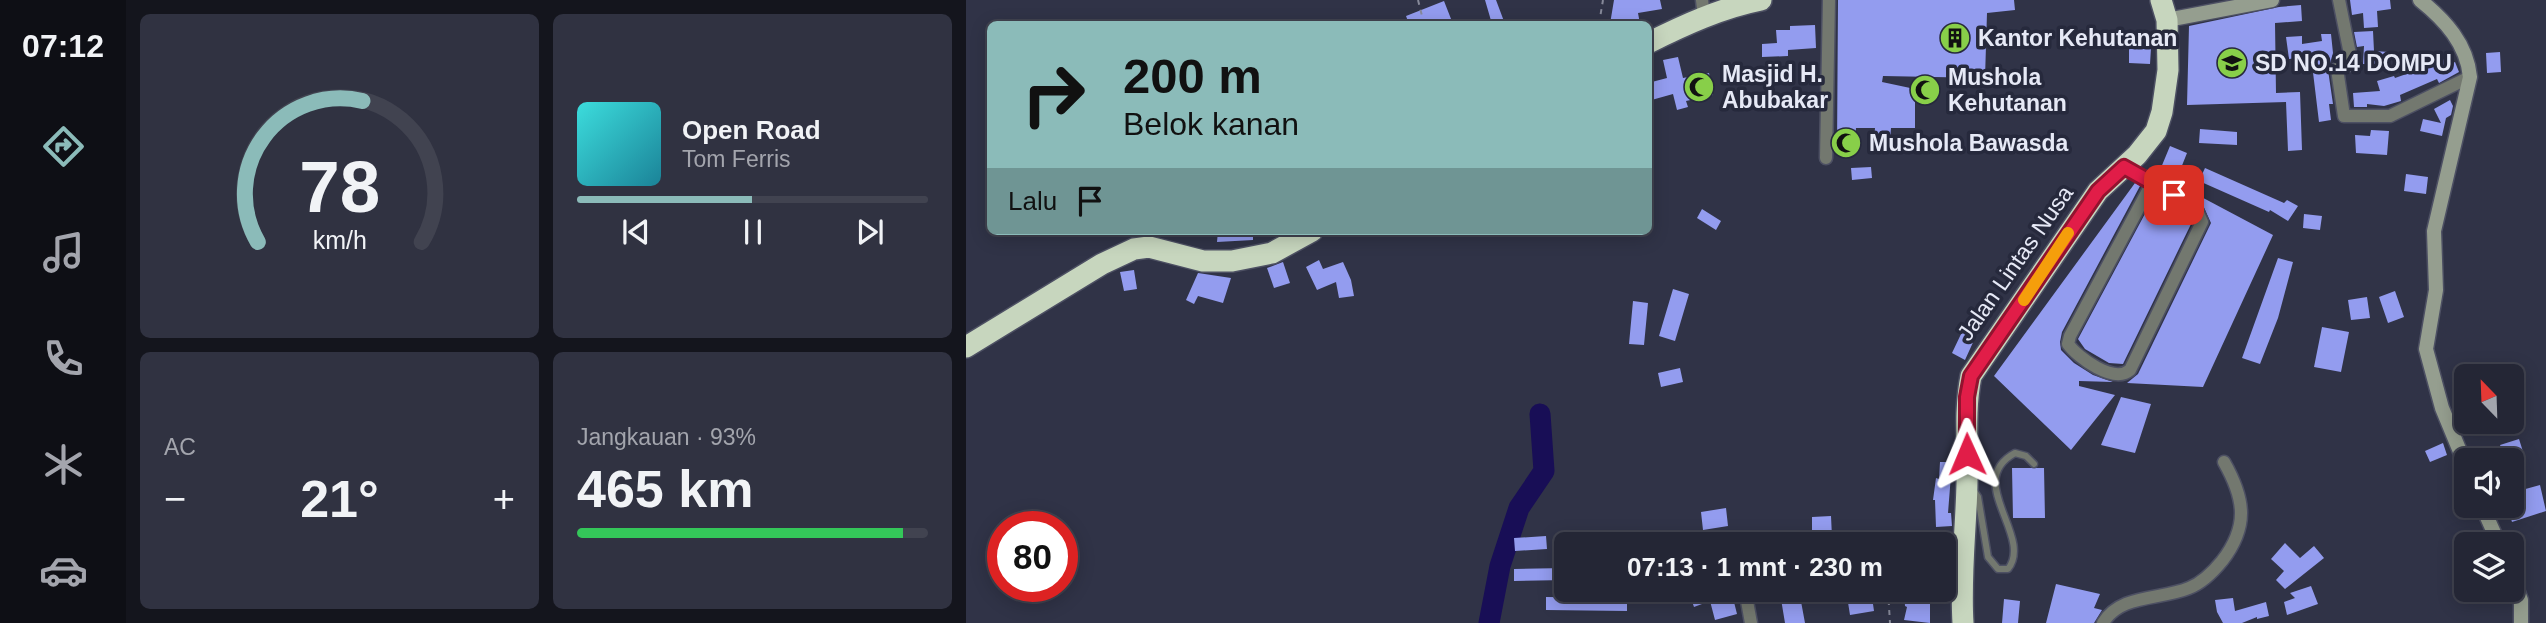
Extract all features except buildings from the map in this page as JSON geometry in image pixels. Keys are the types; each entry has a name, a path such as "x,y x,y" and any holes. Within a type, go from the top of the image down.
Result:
{"highway":[{"path":"1652,41 1703,9 1761,0"},
{"name":"Jalan Lintas Nusa","path":"1963,623 1961,589 1967,481 1967,397 1971,376 2098,191 2156,131 2162,112 2168,70 2164,10"},
{"path":"966,347 1121,254 1149,247 1169,250 1203,261 1232,261 1272,253 1305,235"}],"main road":[{"path":"2164,10 2272,0"},
{"path":"2420,0 2436,13 2464,48 2470,76 2434,231 2436,293 2426,349 2442,408 2459,448"},
{"path":"2521,602 2521,623"}],"street":[{"path":"1826,158 1829,0"},
{"path":"2340,0 2352,64 2337,69 2345,116 2390,116 2470,76"},
{"path":"2124,167 2196,208 2202,222 2130,370 2117,375 2098,368 2068,344 2070,335 2152,183"},
{"path":"2103,623 2110,611 2122,604 2165,597 2195,586 2218,565 2234,545 2242,517 2240,499 2234,479 2224,462"},
{"path":"1747,602 1751,623"}],"lane":[{"path":"1967,481 1978,497 1988,557 1992,564 2004,570 2011,566 2013,541 1996,491 1998,468 2006,457 2015,453 2026,456 2034,464"}],"path":[{"path":"1418,0 1423,21"},
{"path":"1600,21 1603,0"},
{"path":"1889,602 1891,623"}],"waterway":[{"path":"1489,623 1500,566 1519,508 1544,471 1540,414"}],"slow traffic":[{"path":"2024,300 2068,233"}],"place":[{"name":"Kantor Kehutanan","path":"1955,38"},
{"name":"SD NO.14 DOMPU","path":"2232,63"},
{"name":"Masjid H. Abubakar","path":"1699,87"},
{"name":"Mushola Kehutanan","path":"1925,90"},
{"name":"Mushola Bawasda","path":"1846,143"}],"route":[{"path":"1967,454 1967,397 1971,376 2098,191 2124,167 2174,195"}]}
